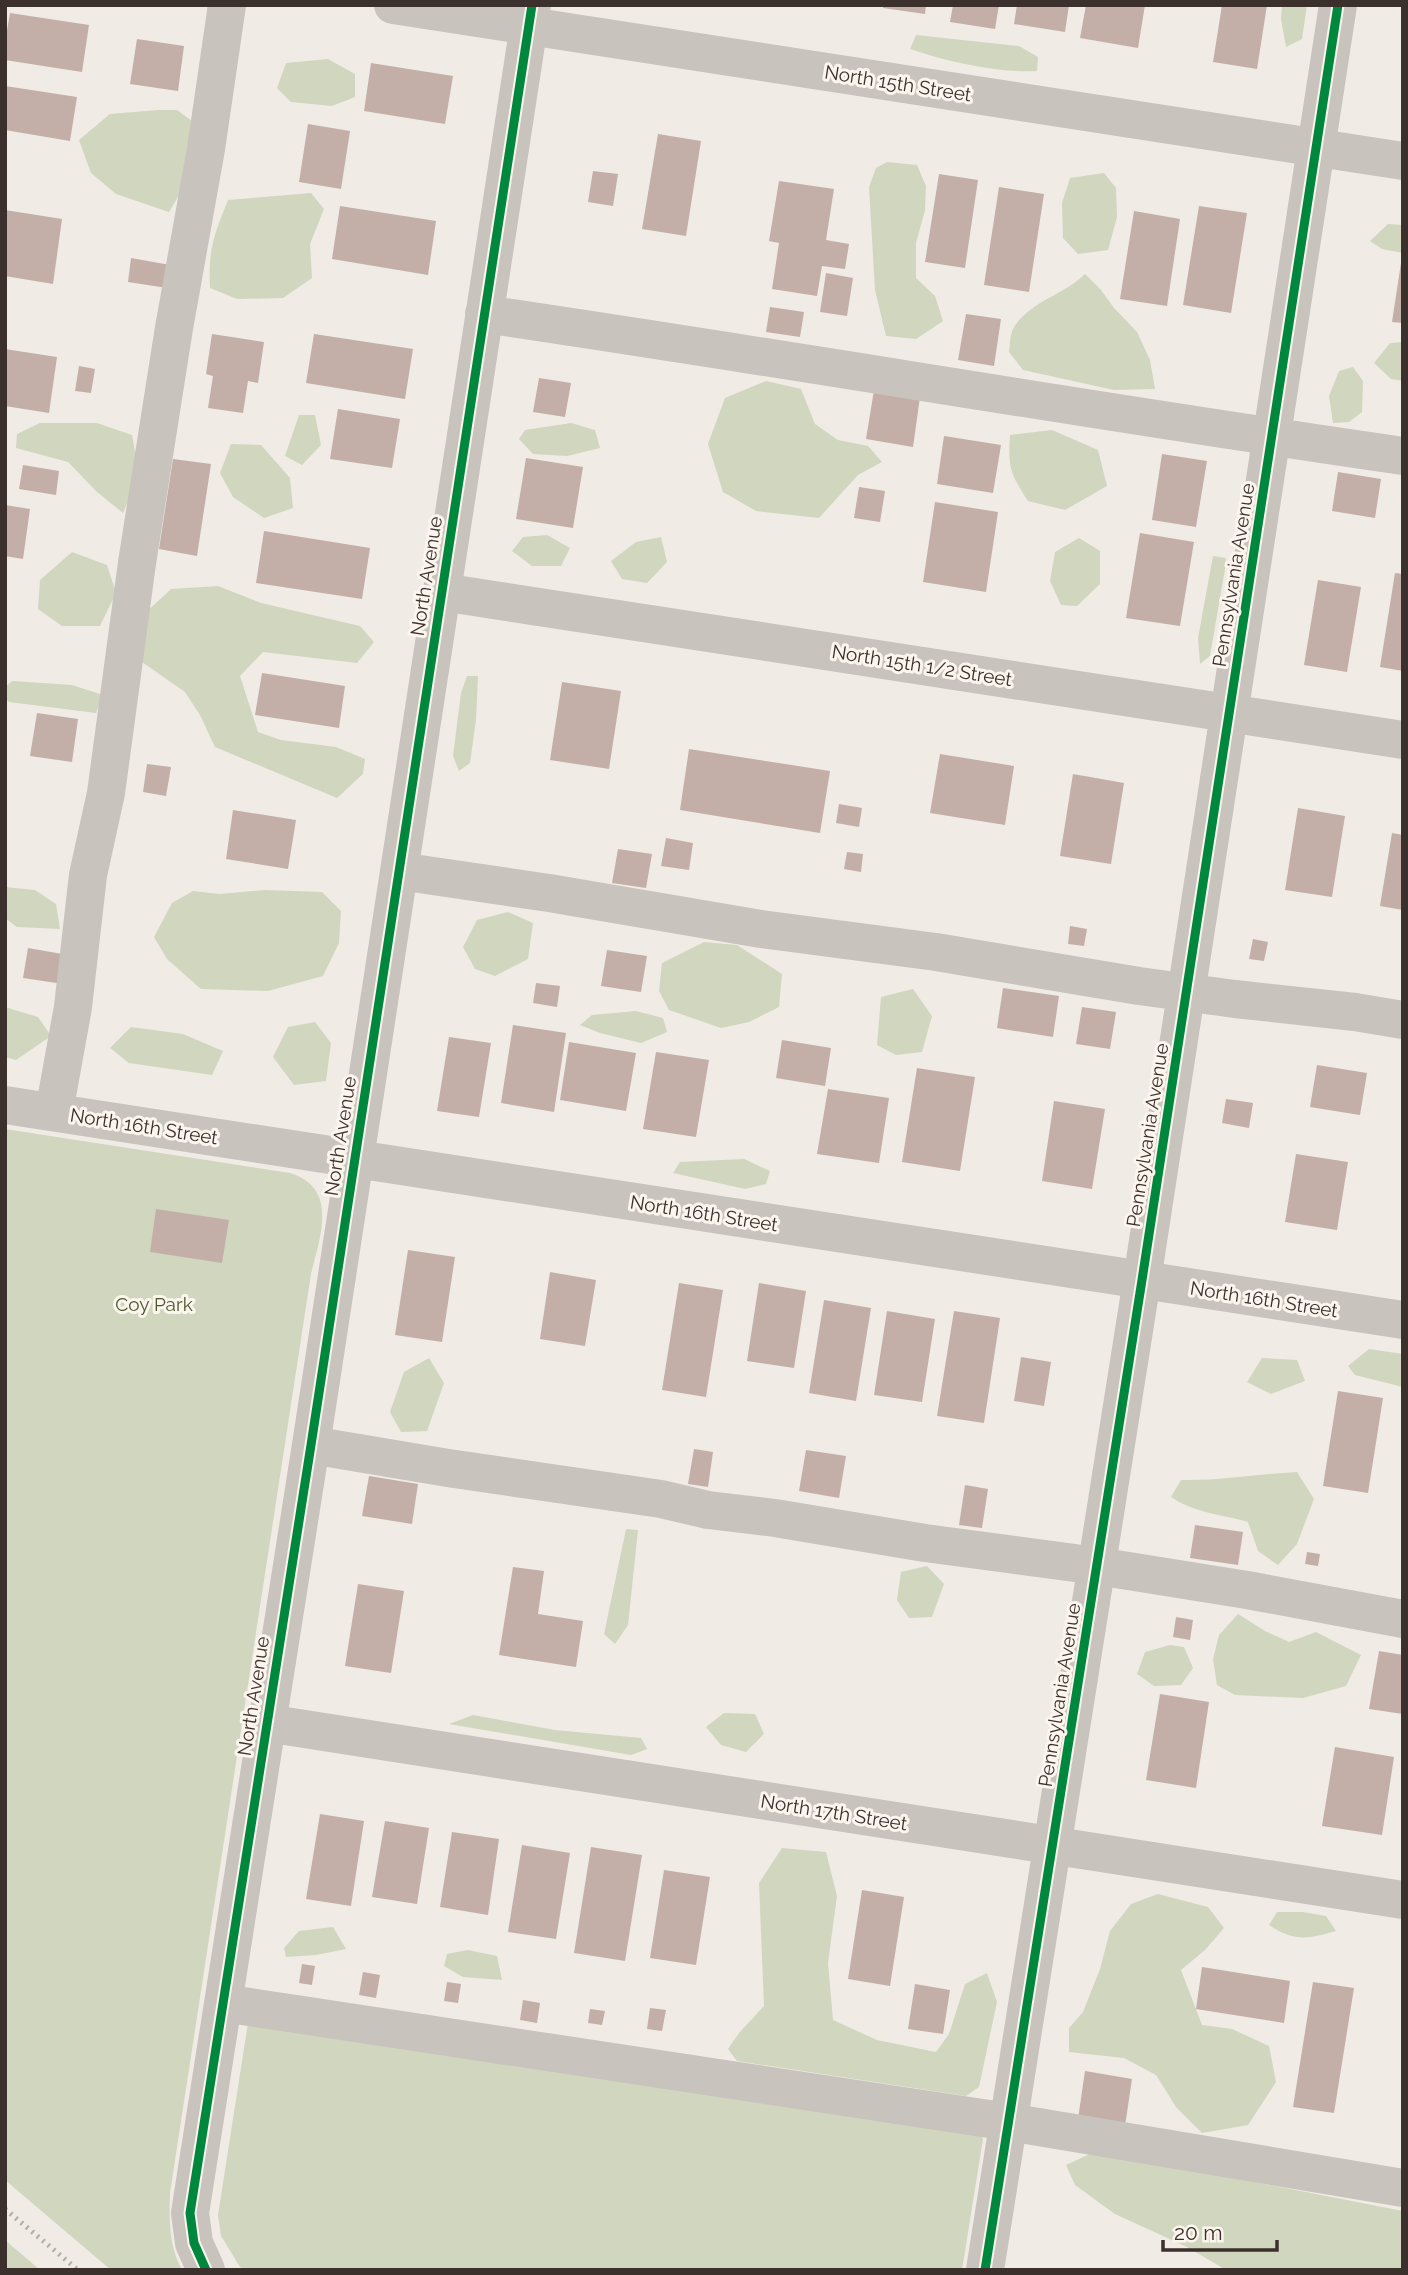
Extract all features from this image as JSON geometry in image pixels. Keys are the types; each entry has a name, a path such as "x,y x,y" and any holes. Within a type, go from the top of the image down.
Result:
{"street":[{"path":"54,1112 73,1007 88,875 106,793 137,563 174,328 206,149 227,5"},
{"name":"North 15th Street","path":"393,5 530,16 1403,161"},
{"name":"Pennsylvania Avenue","path":"985,2270 1142,1280 1338,5"},
{"name":"North Avenue","path":"206,2270 194,2243 190,2213 311,1445 530,16"},
{"path":"484,314 1403,456"},
{"name":"North 15th 1/2 Street","path":"442,592 1403,740"},
{"path":"399,871 550,893 761,929 936,952 1186,992 1403,1020"},
{"name":"North 16th Street","path":"5,1105 1403,1320"},
{"path":"311,1445 661,1499 708,1510 775,1518 925,1544 1097,1566 1403,1619"},
{"name":"North 17th Street","path":"266,1723 1403,1900"},
{"path":"223,2003 1009,2122 1403,2188"}],"green space":[{"path":"1282,5 1307,5 1302,39 1286,47 1281,19"},
{"path":"916,35 1019,46 1038,57 1037,71 989,68 925,54 910,49"},
{"path":"328,59 355,74 355,97 332,106 291,102 277,88 286,63"},
{"path":"177,110 192,121 190,177 169,212 116,194 91,173 79,140 110,114"},
{"path":"887,162 917,165 926,186 925,210 916,243 916,278 935,296 943,321 916,339 886,336 875,290 869,187 876,168"},
{"path":"1104,173 1116,188 1117,217 1108,250 1078,254 1063,238 1062,203 1070,178"},
{"path":"311,193 324,209 310,244 312,278 283,298 237,299 210,288 213,242 228,200"},
{"path":"1388,224 1403,225 1403,253 1382,249 1370,241"},
{"path":"1085,274 1137,332 1150,360 1155,389 1114,390 1023,370 1009,352 1012,331 1020,320 1037,305"},
{"path":"1403,342 1403,381 1391,379 1374,363 1390,343"},
{"path":"1353,367 1363,381 1362,412 1349,422 1333,423 1329,396 1339,371"},
{"path":"766,381 801,389 815,424 838,440 868,446 882,462 858,475 819,518 756,511 723,492 708,444 725,398"},
{"path":"299,415 315,415 321,445 302,465 285,456"},
{"path":"40,423 97,423 132,435 139,474 123,513 97,492 68,462 16,448 17,434"},
{"path":"571,423 595,430 600,448 567,456 533,454 519,439 525,430"},
{"path":"1052,430 1098,450 1107,486 1065,510 1028,501 1014,477 1010,463 1010,435"},
{"path":"231,444 261,445 290,478 293,508 264,518 233,497 220,473"},
{"path":"547,535 570,548 561,566 532,566 512,551 523,537"},
{"path":"661,537 667,562 647,583 622,579 611,561 636,542"},
{"path":"1079,538 1100,551 1100,584 1077,606 1061,605 1050,581 1055,552"},
{"path":"72,552 107,565 116,593 100,626 62,626 38,609 40,580"},
{"path":"1213,556 1226,558 1225,569 1210,656 1200,664 1198,638"},
{"path":"218,586 261,603 360,626 374,642 357,663 263,652 240,676 258,732 281,740 336,747 365,759 363,774 337,798 215,747 200,715 185,692 142,662 143,615 171,589"},
{"path":"467,676 478,676 476,720 470,763 459,771 453,756 461,693"},
{"path":"12,681 72,685 103,695 96,713 9,702 5,698 5,687"},
{"path":"5,887 35,890 56,904 60,929 17,927 5,918"},
{"path":"265,890 322,892 341,911 339,943 323,976 268,991 201,989 167,959 154,937 172,903 193,891 219,894"},
{"path":"508,912 533,923 528,959 495,976 475,969 463,947 477,920"},
{"path":"704,942 737,945 782,974 779,1007 749,1022 721,1028 669,1010 659,991 662,963"},
{"path":"913,989 932,1016 922,1052 896,1055 877,1045 881,997"},
{"path":"5,1007 38,1017 51,1036 16,1060 5,1057"},
{"path":"636,1011 663,1018 667,1032 641,1043 580,1025 592,1015"},
{"path":"315,1022 331,1043 326,1081 294,1085 273,1057 288,1027"},
{"path":"131,1027 183,1034 223,1051 212,1075 129,1063 110,1048"},
{"name":"Coy Park","path":"5,1129 290,1173 305,1180 315,1190 321,1202 321,1230 311,1274 170,2193 172,2242 182,2270 111,2270 5,2180"},
{"path":"744,1159 770,1171 766,1184 745,1189 673,1173 680,1162"},
{"path":"1369,1349 1403,1354 1403,1387 1355,1375 1348,1366"},
{"path":"429,1358 444,1383 427,1431 401,1432 390,1412 404,1372"},
{"path":"1262,1358 1297,1360 1305,1381 1271,1394 1247,1382"},
{"path":"1297,1472 1314,1499 1297,1544 1278,1565 1258,1551 1248,1522 1198,1510 1171,1497 1181,1480"},
{"path":"626,1529 638,1530 628,1625 615,1644 604,1634"},
{"path":"927,1566 944,1584 932,1617 909,1618 897,1600 901,1572"},
{"path":"1238,1614 1289,1642 1316,1632 1361,1655 1346,1686 1303,1698 1235,1695 1217,1685 1213,1659 1219,1635"},
{"path":"1170,1645 1184,1647 1193,1668 1181,1685 1154,1686 1137,1674 1145,1652"},
{"path":"724,1713 755,1714 764,1734 746,1752 721,1745 706,1727"},
{"path":"473,1715 555,1730 641,1738 647,1749 631,1755 449,1724"},
{"path":"782,1848 826,1852 837,1896 828,1963 833,2020 877,2040 936,2052 949,2034 965,1984 987,1973 997,2002 979,2087 966,2096 737,2061 728,2049 764,2006 759,1883"},
{"path":"1158,1894 1208,1907 1224,1928 1205,1950 1181,1970 1202,2025 1232,2029 1269,2046 1276,2082 1248,2125 1202,2133 1176,2107 1156,2075 1124,2058 1069,2052 1069,2028 1083,2012 1100,1969 1110,1931 1131,1904"},
{"path":"1277,1912 1303,1912 1326,1916 1336,1931 1309,1937 1286,1934 1269,1925"},
{"path":"333,1927 346,1949 286,1957 284,1948 299,1931"},
{"path":"468,1950 497,1956 502,1980 463,1977 444,1966 447,1954"},
{"path":"248,2023 979,2132 983,2139 962,2270 245,2270 240,2267 221,2236 218,2215"},
{"path":"1092,2153 1126,2157 1403,2211 1403,2270 1226,2270 1187,2247 1115,2214 1075,2185 1066,2165"},
{"path":"5,2240 40,2270 5,2270"}],"building":[{"path":"883,5 926,5 925,14 883,8"},
{"path":"953,5 999,5 995,29 950,22"},
{"path":"1017,5 1069,5 1065,32 1014,24"},
{"path":"1086,5 1145,5 1138,48 1080,38"},
{"path":"1222,5 1267,5 1257,69 1213,62"},
{"path":"10,13 89,25 82,72 5,60"},
{"path":"137,39 184,46 178,91 130,84"},
{"path":"371,63 453,76 445,124 364,111"},
{"path":"5,86 77,97 70,141 5,130"},
{"path":"308,124 350,131 341,189 299,182"},
{"path":"658,134 701,141 686,236 642,229"},
{"path":"593,171 618,174 613,206 588,202"},
{"path":"939,174 978,180 965,268 925,262"},
{"path":"779,181 834,189 826,240 849,244 845,269 822,266 817,296 772,289 779,243 769,241"},
{"path":"999,187 1044,194 1029,292 984,285"},
{"path":"340,206 436,221 428,275 332,259"},
{"path":"1199,206 1247,213 1231,313 1183,305"},
{"path":"5,210 62,219 53,284 5,276"},
{"path":"1134,211 1180,219 1167,306 1120,299"},
{"path":"131,258 170,265 167,288 128,282"},
{"path":"1403,263 1403,323 1392,322"},
{"path":"826,273 853,278 847,316 820,312"},
{"path":"770,307 804,312 800,337 766,332"},
{"path":"966,314 1001,319 994,366 958,360"},
{"path":"212,334 264,342 258,383 248,381 243,413 208,408 213,376 206,374"},
{"path":"314,334 413,349 405,399 306,383"},
{"path":"5,349 57,357 49,413 5,406"},
{"path":"79,366 95,369 91,393 75,391"},
{"path":"539,378 571,383 565,417 533,412"},
{"path":"874,390 920,397 913,447 866,439"},
{"path":"338,409 400,419 392,468 330,459"},
{"path":"944,436 1001,445 993,493 937,484"},
{"path":"1162,454 1207,461 1196,527 1152,520"},
{"path":"526,458 583,467 573,528 516,519"},
{"path":"173,459 211,464 197,556 159,549"},
{"path":"23,465 59,471 56,495 19,489"},
{"path":"1338,472 1381,479 1375,518 1332,511"},
{"path":"859,487 885,491 880,522 854,518"},
{"path":"935,502 998,512 986,592 923,582"},
{"path":"5,505 30,509 23,559 5,556"},
{"path":"264,531 370,548 362,599 256,583"},
{"path":"1140,533 1194,542 1180,626 1126,618"},
{"path":"1395,573 1403,574 1403,671 1380,667"},
{"path":"1318,580 1361,587 1347,672 1304,665"},
{"path":"262,673 345,686 339,728 255,715"},
{"path":"562,682 621,691 609,769 550,760"},
{"path":"37,713 78,719 72,762 30,756"},
{"path":"689,749 830,771 820,833 680,810"},
{"path":"940,754 1014,766 1005,825 930,813"},
{"path":"147,764 171,767 166,796 143,792"},
{"path":"1073,774 1124,783 1111,864 1060,856"},
{"path":"839,804 862,808 859,827 836,823"},
{"path":"1298,808 1345,816 1332,897 1285,890"},
{"path":"233,810 296,820 288,869 226,859"},
{"path":"1392,833 1403,835 1403,910 1380,906"},
{"path":"666,838 693,843 689,870 661,866"},
{"path":"618,849 652,854 646,888 612,883"},
{"path":"847,852 863,854 861,872 844,869"},
{"path":"1070,926 1087,929 1084,946 1068,944"},
{"path":"1253,939 1268,942 1264,961 1249,959"},
{"path":"28,948 68,955 63,984 23,978"},
{"path":"607,950 647,956 641,992 601,986"},
{"path":"536,983 560,986 557,1007 533,1003"},
{"path":"1003,988 1059,996 1053,1037 997,1028"},
{"path":"1082,1007 1116,1012 1110,1049 1076,1044"},
{"path":"513,1025 566,1033 554,1112 501,1103"},
{"path":"449,1037 491,1043 479,1117 437,1111"},
{"path":"782,1040 831,1048 825,1086 776,1078"},
{"path":"569,1042 636,1053 626,1111 560,1100"},
{"path":"656,1052 709,1060 696,1137 643,1129"},
{"path":"1317,1065 1367,1073 1360,1115 1310,1107"},
{"path":"917,1068 975,1077 960,1171 902,1162"},
{"path":"828,1089 889,1098 879,1163 817,1154"},
{"path":"1226,1099 1253,1103 1249,1128 1222,1123"},
{"path":"1054,1101 1105,1109 1092,1189 1042,1181"},
{"path":"1296,1154 1348,1162 1337,1230 1285,1222"},
{"path":"156,1209 229,1220 222,1263 150,1252"},
{"path":"408,1250 455,1257 442,1342 395,1335"},
{"path":"550,1272 596,1280 585,1346 540,1339"},
{"path":"679,1283 723,1290 706,1397 662,1390"},
{"path":"759,1283 806,1291 794,1368 747,1361"},
{"path":"824,1300 871,1308 856,1401 809,1393"},
{"path":"887,1311 935,1319 922,1402 874,1395"},
{"path":"954,1311 1000,1318 984,1423 937,1416"},
{"path":"1021,1357 1051,1362 1044,1406 1014,1401"},
{"path":"1338,1391 1383,1398 1368,1493 1323,1486"},
{"path":"694,1449 713,1452 708,1487 688,1484"},
{"path":"806,1450 846,1456 839,1498 799,1491"},
{"path":"369,1476 418,1484 412,1524 362,1516"},
{"path":"965,1485 988,1489 982,1528 959,1525"},
{"path":"1195,1525 1243,1532 1238,1565 1190,1558"},
{"path":"1307,1552 1320,1554 1318,1566 1305,1564"},
{"path":"513,1567 544,1571 538,1614 583,1621 576,1667 499,1655"},
{"path":"358,1584 404,1591 391,1673 345,1666"},
{"path":"1176,1617 1193,1620 1190,1640 1173,1637"},
{"path":"1379,1651 1403,1655 1403,1714 1369,1709"},
{"path":"1160,1694 1209,1702 1196,1788 1146,1780"},
{"path":"1335,1747 1394,1757 1382,1835 1322,1826"},
{"path":"320,1814 364,1821 351,1906 306,1899"},
{"path":"385,1821 429,1828 417,1904 372,1897"},
{"path":"452,1832 499,1839 488,1915 440,1907"},
{"path":"522,1845 570,1853 556,1939 508,1932"},
{"path":"591,1847 642,1855 625,1961 574,1953"},
{"path":"664,1870 710,1877 696,1965 650,1958"},
{"path":"862,1890 904,1897 890,1986 848,1979"},
{"path":"302,1964 315,1966 312,1985 299,1983"},
{"path":"1202,1967 1290,1981 1284,2023 1196,2009"},
{"path":"363,1972 380,1975 376,1998 359,1995"},
{"path":"447,1982 461,1984 458,2003 444,2001"},
{"path":"1313,1982 1354,1988 1334,2113 1293,2107"},
{"path":"915,1984 950,1990 943,2034 908,2029"},
{"path":"523,2000 540,2003 537,2023 520,2020"},
{"path":"650,2008 666,2010 662,2031 647,2029"},
{"path":"590,2009 605,2011 602,2025 588,2023"},
{"path":"1085,2071 1132,2079 1125,2126 1078,2119"}],"railway":[{"path":"5,2209 78,2270"}],"cycle path":[{"path":"206,2270 194,2243 190,2213 532,5"},
{"path":"985,2270 1142,1280 1338,5"}]}
